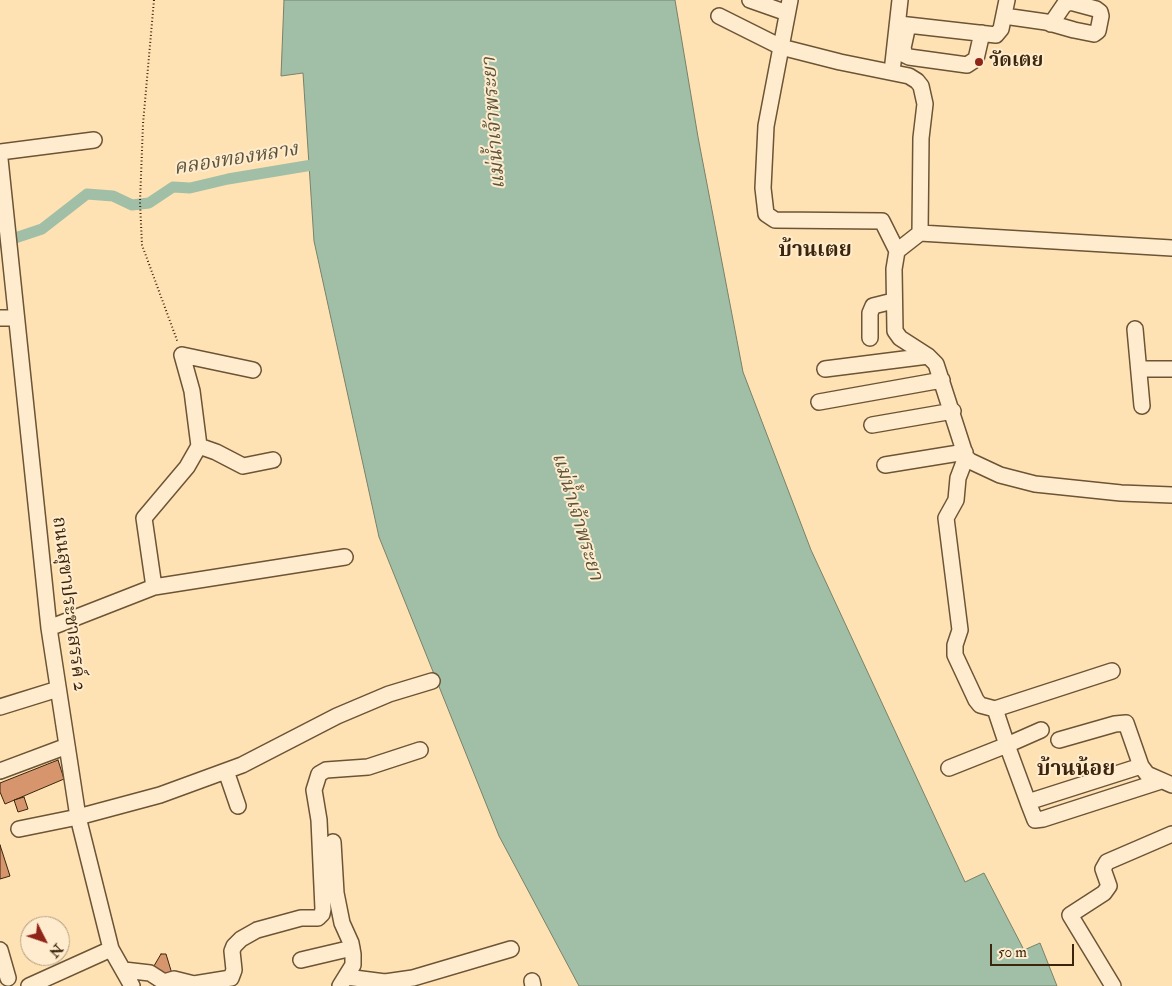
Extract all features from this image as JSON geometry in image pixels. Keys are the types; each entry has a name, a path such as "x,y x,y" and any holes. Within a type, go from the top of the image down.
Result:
{"street":[{"path":"750,0 789,7 766,126 763,188 766,214 775,220 882,221 897,251 893,302 894,331 900,338 928,356 936,364 953,411 965,454 978,467 1035,484 1121,493 1172,495"},
{"path":"900,0 903,48 905,55 909,57 967,65 976,59 982,33"},
{"path":"903,24 996,35 999,33 1007,0"},
{"path":"719,16 781,47 840,62 909,76 917,81 921,86 925,104 921,138 920,233"},
{"path":"1004,16 1051,24"},
{"path":"892,72 903,24"},
{"path":"0,152 94,140"},
{"name":"ถนนสุขาประชาสรรค์ 2","path":"0,159 4,223 10,258 49,628 78,817 111,949 132,986"},
{"path":"897,251 920,233 1172,248"},
{"path":"870,338 870,313 873,306 893,302"},
{"path":"0,318 16,318"},
{"path":"1134,329 1140,369 1142,406"},
{"path":"154,588 144,518 187,467 200,446 192,391 182,356 253,370"},
{"path":"825,369 928,356"},
{"path":"1140,369 1172,369"},
{"path":"819,402 942,380"},
{"path":"872,425 953,411"},
{"path":"200,446 243,466 273,460"},
{"path":"885,465 965,454"},
{"path":"965,454 958,478 956,500 946,518 960,630 955,645 955,655 976,700 980,705 995,709 1112,671"},
{"path":"49,628 154,588 345,557"},
{"path":"19,829 78,817 160,795 242,765 337,716 389,694 432,681"},
{"path":"0,707 58,689"},
{"path":"995,709 1032,816 1038,820 1167,783"},
{"path":"1059,740 1124,723 1129,728 1141,766 1146,774 1167,783"},
{"path":"949,768 1041,730"},
{"path":"0,771 67,746"},
{"path":"124,970 150,973 164,982 174,979 194,984 231,978 234,970 232,950 241,939 257,930 301,918 318,918 322,914 323,909 319,820 314,790 319,774 326,770 368,767 420,750"},
{"path":"1028,802 1141,766"},
{"path":"226,771 238,806"},
{"path":"1062,792 1070,810"},
{"path":"1113,986 1070,915 1104,893 1109,886 1103,870 1107,862 1172,834"},
{"path":"333,842 336,893 342,923 352,948 352,965 343,982 386,982 413,978 511,950"},
{"path":"301,960 352,948"},
{"path":"30,986 111,949"},
{"path":"0,950 8,978"}],"path":[{"path":"154,0 143,124 140,202 142,245 182,356"}],"water":[{"name":"แม่น้ำเจ้าพระยา","path":"284,0 675,0 698,137 743,372 811,550 965,882 984,873 1024,950 1040,943 1057,986 579,986 499,836 379,537 314,241 303,73 281,76"}],"building":[{"path":"58,760 64,779 5,804 0,792 0,783"},
{"path":"24,797 28,809 18,812 14,800"},
{"path":"0,845 10,876 0,879"},
{"path":"161,954 166,954 173,977 151,971"}],"waterway":[{"name":"คลองทองหลาง","path":"0,243 42,229 87,194 113,196 132,205 149,203 173,187 190,188 228,179 324,163"}],"place":[{"name":"วัดเตย","path":"979,62"}],"district":[{"name":"บ้านเตย","path":"815,251"},
{"name":"บ้านน้อย","path":"1076,770"}]}
